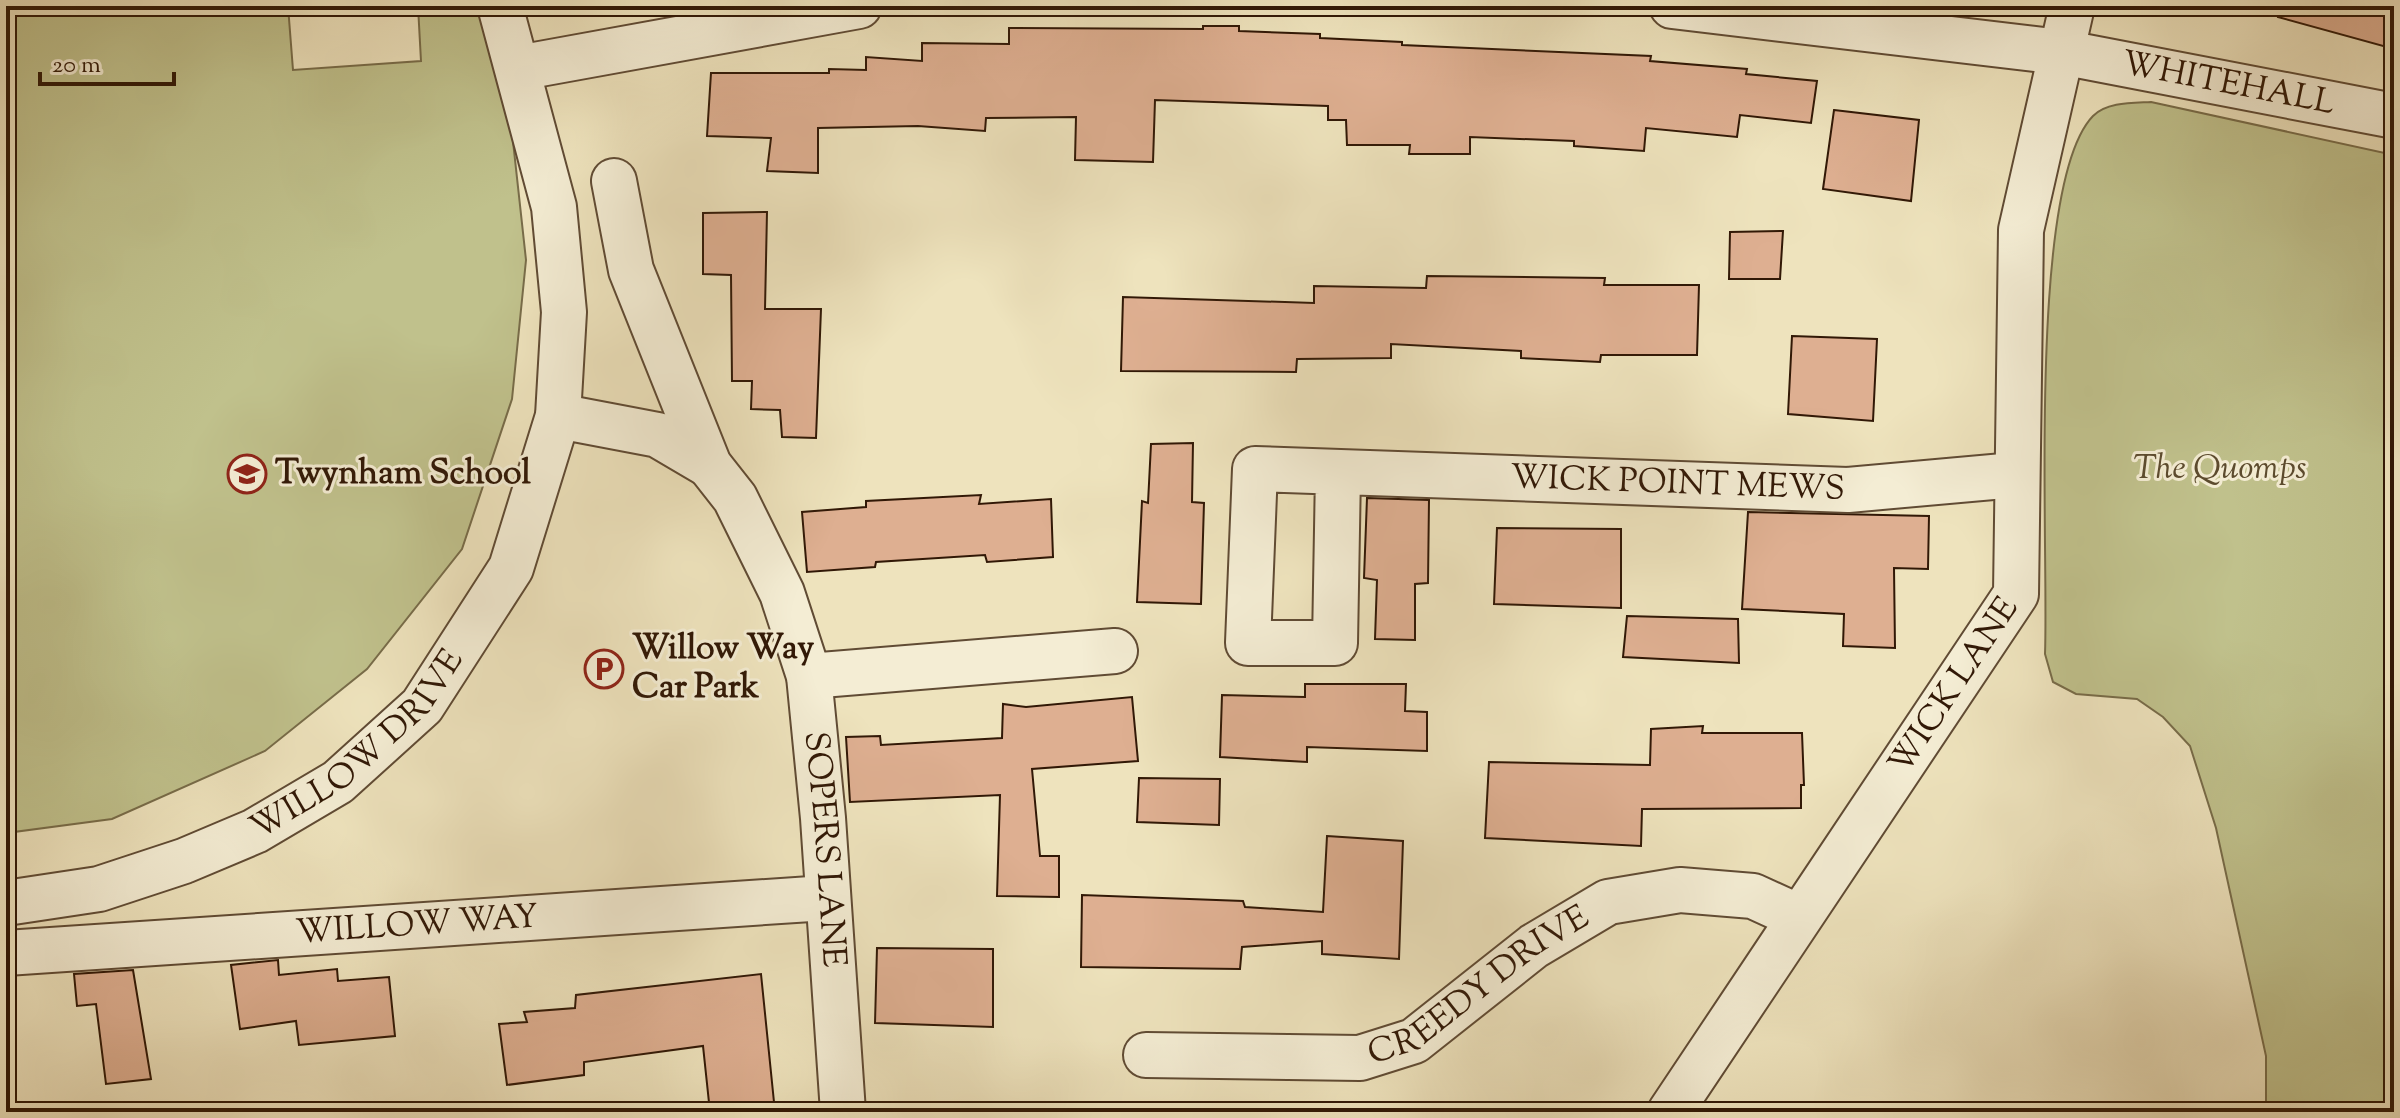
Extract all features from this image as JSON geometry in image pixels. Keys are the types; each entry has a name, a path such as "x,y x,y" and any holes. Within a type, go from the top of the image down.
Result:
{"street":[{"path":"500,6 554,207 564,312 558,416"},
{"path":"518,68 859,6"},
{"name":"WHITEHALL","path":"1672,6 2061,52 2394,116"},
{"name":"WICK LANE","path":"1670,1112 2016,594 2015,475 2021,230 2072,6"},
{"name":"SOPERS LANE","path":"614,181 631,270 709,465 735,498 756,535 782,593 809,676 823,818 826,898 843,1112"},
{"name":"SOPERS LANE","path":"558,416 658,435 709,465"},
{"name":"WILLOW DRIVE","path":"6,903 99,889 184,861 255,831 338,782 422,706 511,568 558,416"},
{"name":"WICK POINT MEWS","path":"1338,473 1848,490 2015,475"},
{"path":"809,676 1115,651"},
{"name":"CREEDY DRIVE","path":"1146,1055 1360,1058 1414,1041 1534,946 1608,902 1680,890 1709,892 1753,896 1799,917"},
{"name":"WILLOW WAY","path":"6,953 826,898"}],"green space":[{"name":"Twynham School","path":"6,6 288,6 293,70 421,61 418,6 480,6 510,114 526,260 512,399 462,549 367,669 265,751 112,819 6,833"},
{"name":"The Quomps","path":"2151,102 2394,155 2394,1112 2266,1112 2266,1056 2216,828 2190,746 2163,717 2137,699 2076,694 2053,682 2045,654 2046,371 2058,214 2072,154 2093,116 2112,106"}],"building":[{"path":"2280,6 2394,6 2394,49 2278,17"},
{"path":"1203,26 1239,26 1239,31 1320,34 1320,38 1402,42 1402,45 1651,56 1650,61 1747,69 1746,74 1817,81 1811,123 1740,115 1737,137 1646,128 1644,151 1574,146 1574,141 1470,137 1470,154 1409,154 1410,145 1347,145 1346,120 1328,120 1328,106 1155,100 1153,162 1075,160 1076,117 986,118 985,131 918,126 818,128 818,173 767,171 771,138 707,136 711,73 866,70 866,57 922,61 922,43 1009,44 1009,28 1203,29"},
{"path":"1834,110 1919,120 1911,201 1823,189"},
{"path":"767,212 765,309 821,309 816,438 782,437 780,410 751,409 752,381 732,381 731,275 703,274 703,213"},
{"path":"1783,231 1780,279 1729,279 1730,232"},
{"path":"1427,276 1605,278 1604,285 1699,285 1697,355 1601,355 1600,362 1521,358 1521,351 1391,344 1391,358 1297,359 1296,372 1121,371 1123,297 1314,303 1314,286 1426,288"},
{"path":"1792,336 1877,339 1873,421 1788,414"},
{"path":"1193,443 1192,502 1204,503 1201,604 1137,602 1142,501 1148,503 1151,444"},
{"path":"981,495 979,504 1051,499 1053,557 987,562 985,555 876,562 875,567 807,572 802,512 866,507 866,501"},
{"path":"1367,498 1429,500 1428,583 1415,584 1415,640 1375,639 1377,580 1364,578"},
{"path":"1748,512 1929,516 1928,569 1894,568 1895,648 1843,646 1844,614 1742,609"},
{"path":"1497,528 1621,529 1621,608 1494,604"},
{"path":"1627,616 1738,619 1739,663 1623,657"},
{"path":"1305,684 1406,684 1405,711 1427,712 1427,751 1307,747 1307,762 1220,757 1222,695 1305,697"},
{"path":"1132,697 1138,761 1032,769 1040,856 1059,856 1059,897 997,896 1000,795 850,802 846,737 880,736 881,745 1002,738 1003,704 1026,707"},
{"path":"1703,726 1702,733 1802,733 1804,785 1801,785 1801,808 1642,809 1641,846 1485,838 1489,762 1650,765 1651,729"},
{"path":"1139,778 1220,779 1219,825 1137,822"},
{"path":"1327,836 1403,841 1399,959 1322,954 1322,941 1242,947 1240,969 1081,967 1082,895 1243,901 1245,907 1323,912"},
{"path":"877,948 993,949 993,1027 875,1023"},
{"path":"278,960 279,975 337,969 338,981 389,977 395,1036 299,1045 296,1021 240,1029 231,965"},
{"path":"133,970 151,1079 106,1084 96,1004 77,1006 74,974"},
{"path":"761,974 775,1112 710,1112 703,1046 584,1062 584,1075 507,1085 499,1024 527,1022 524,1012 575,1008 576,995"}],"place":[{"name":"Twynham School","path":"247,474"},
{"name":"Willow Way Car Park","path":"604,669"}]}
